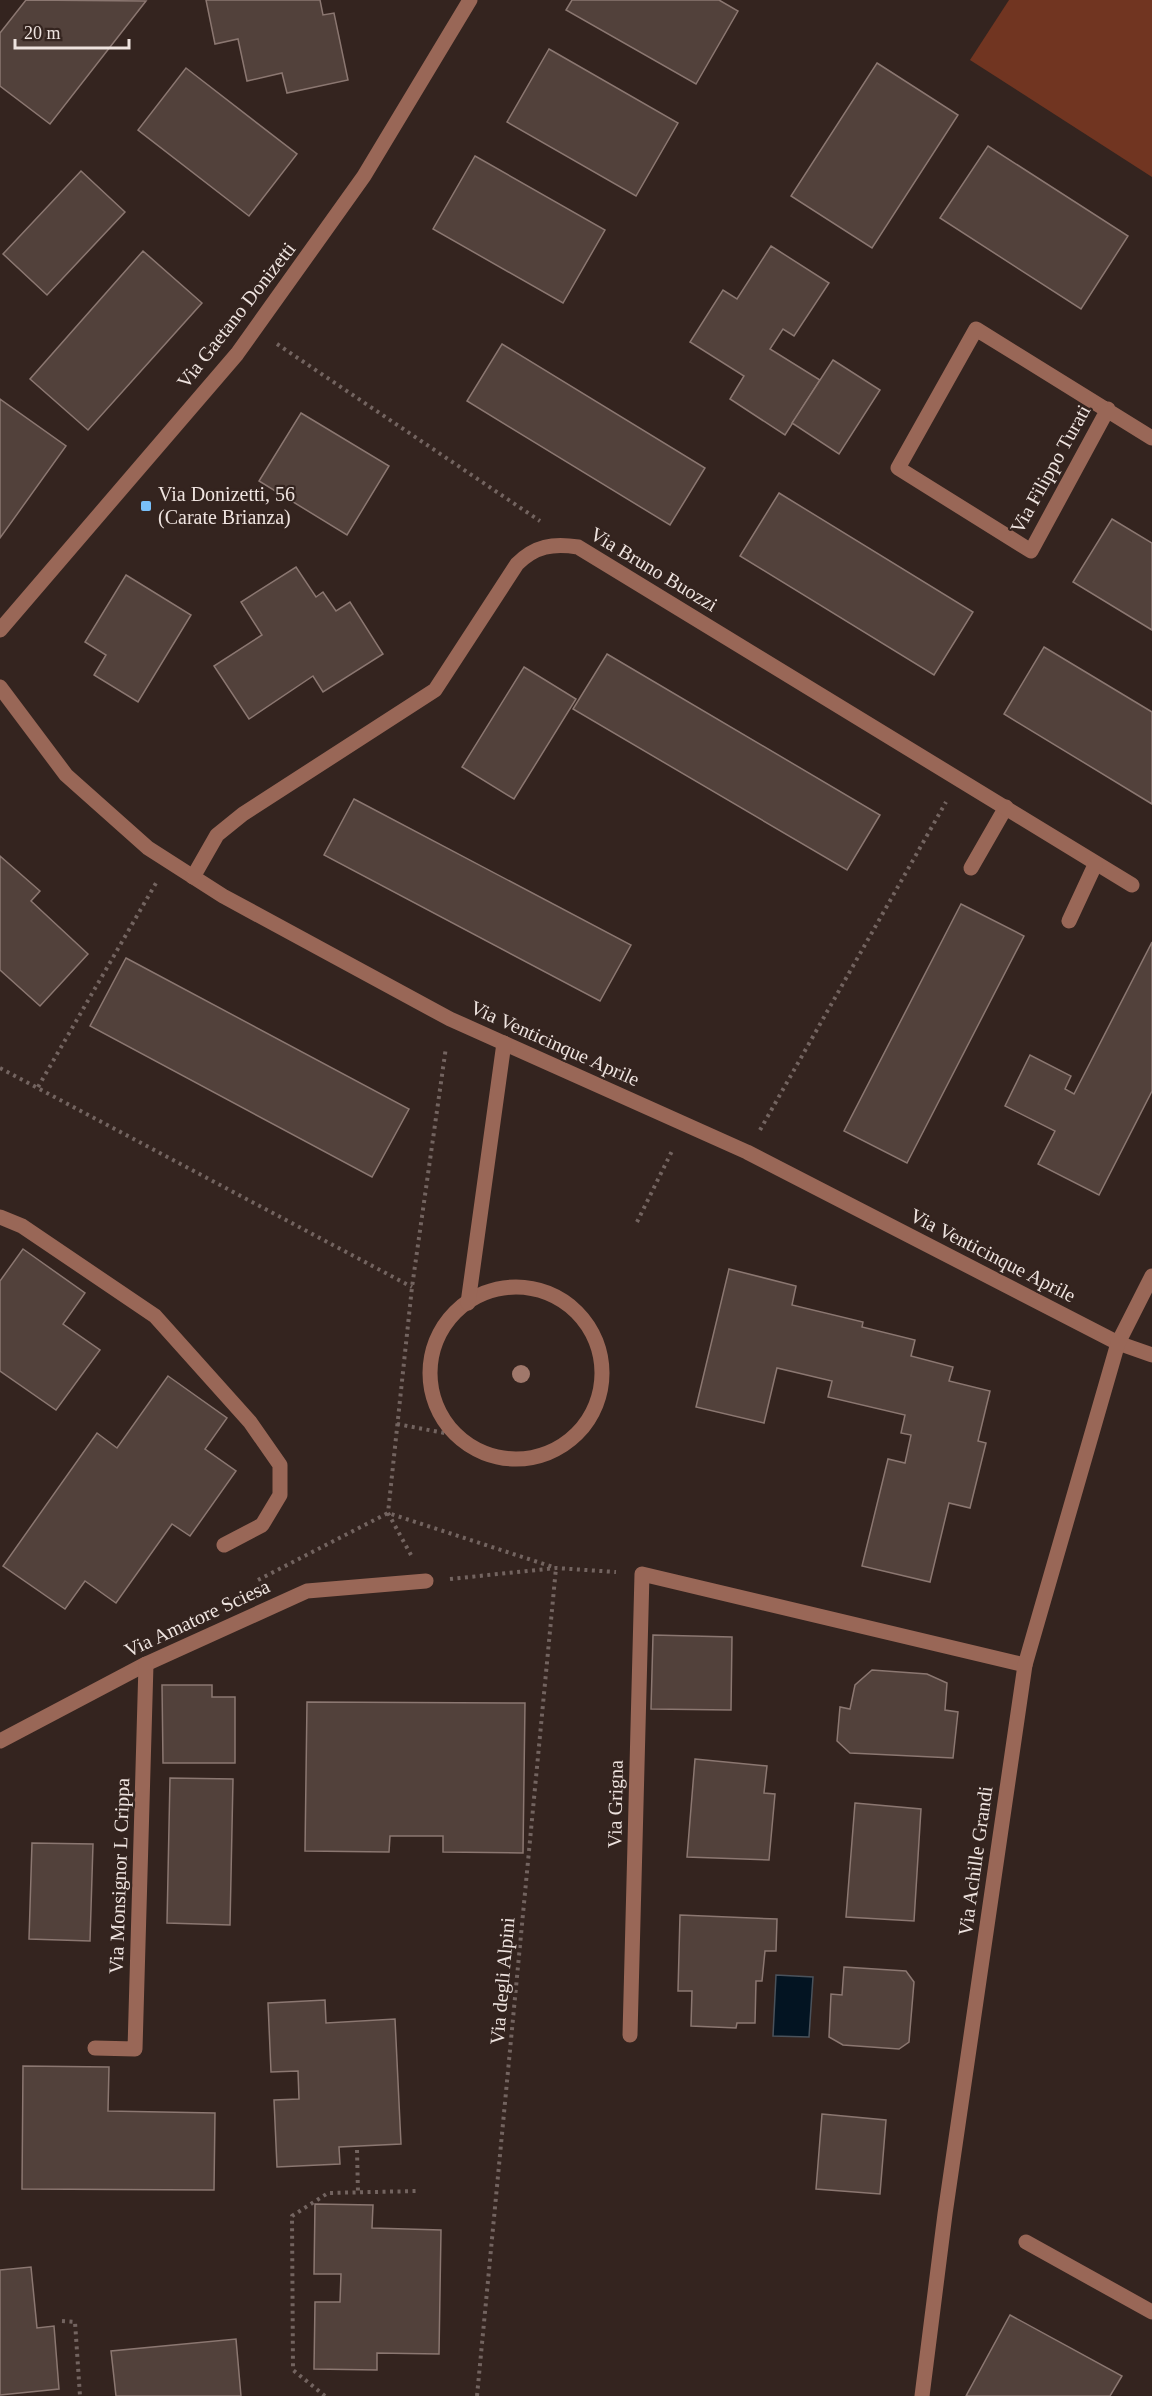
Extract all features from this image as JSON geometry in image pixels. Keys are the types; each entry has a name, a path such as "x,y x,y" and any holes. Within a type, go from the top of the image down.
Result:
{"street":[{"name":"Via Gaetano Donizetti","path":"0,630 237,354 364,176 470,0"},
{"name":"Via Filippo Turati","path":"1108,410 1032,551 898,468 976,329 1108,410 1152,438"},
{"name":"Via Bruno Buozzi","path":"193,877 217,835 243,814 435,690 508,577 526,555 541,547 559,544 578,547 959,778 1095,865 1132,885"},
{"name":"Via Venticinque Aprile","path":"0,687 66,775 148,848 223,896 450,1019 747,1152 1118,1343 1152,1354"},
{"path":"971,868 1006,807"},
{"path":"1069,921 1095,865"},
{"path":"468,1303 504,1042"},
{"path":"0,1217 22,1226 154,1316 250,1422 280,1466 280,1495 262,1525 224,1545"},
{"name":"Via Achille Grandi","path":"922,2396 946,2202 1025,1665 1118,1343 1152,1276"},
{"path":"512,1287 541,1290 566,1302 587,1323 599,1348 603,1377 597,1404 582,1429 560,1447 534,1458 506,1459 478,1451 455,1435 438,1411 430,1384 431,1356 441,1329 468,1303 484,1293 512,1287"},
{"path":"642,1574 1025,1665"},
{"name":"Via Grigna","path":"630,2035 642,1574"},
{"name":"Via Amatore Sciesa","path":"0,1741 146,1664 308,1591 426,1581"},
{"name":"Via Monsignor L Crippa","path":"95,2048 135,2049 146,1664"},
{"path":"1026,2242 1152,2312"}],"path":[{"path":"255,329 578,547"},
{"path":"747,1152 959,778"},
{"path":"38,1088 169,862"},
{"path":"450,1019 412,1287 388,1513 426,1581 556,1568 642,1574"},
{"path":"0,1068 412,1287"},
{"path":"638,1222 685,1124"},
{"path":"397,1424 455,1435"},
{"path":"388,1513 556,1568"},
{"name":"Via degli Alpini","path":"477,2396 556,1568"},
{"path":"357,2150 358,2193"},
{"path":"325,2396 294,2370 292,2216 328,2193 418,2191"},
{"path":"62,2321 75,2322 80,2396"}],"shaded area":[{"path":"1009,0 1152,0 1152,177 970,60"}],"water":[{"path":"776,1975 813,1977 809,2037 773,2036"}],"building":[{"path":"26,0 146,1 50,124 0,86 0,33"},
{"path":"206,0 320,0 323,15 334,13 348,80 287,93 282,73 247,81 238,39 215,44"},
{"path":"572,0 719,0 738,11 696,84 566,10"},
{"path":"549,49 678,123 636,196 507,122"},
{"path":"877,63 958,115 872,248 791,196"},
{"path":"186,68 297,154 249,216 138,130"},
{"path":"988,146 1128,236 1081,309 940,218"},
{"path":"475,156 605,230 563,303 433,229"},
{"path":"81,171 125,212 47,295 3,254"},
{"path":"771,246 829,283 794,336 783,329 770,349 820,380 785,435 730,399 744,376 690,342 723,290 737,299"},
{"path":"143,251 202,303 88,430 30,379"},
{"path":"502,344 705,468 670,525 467,401"},
{"path":"833,360 880,390 839,454 792,423"},
{"path":"0,399 66,446 0,538"},
{"path":"301,413 389,466 347,535 259,481"},
{"path":"779,493 973,612 934,675 740,556"},
{"path":"1112,519 1152,543 1152,630 1073,582"},
{"path":"296,567 316,597 323,592 336,611 350,602 383,654 323,692 313,676 249,719 214,666 262,635 241,602"},
{"path":"126,575 191,615 138,702 94,675 106,655 85,642"},
{"path":"1044,647 1152,712 1152,804 1004,714"},
{"path":"607,654 880,815 847,870 573,709"},
{"path":"524,667 576,699 514,799 462,767"},
{"path":"354,799 631,945 600,1001 324,855"},
{"path":"0,856 40,891 31,901 88,954 40,1006 0,970"},
{"path":"961,904 1024,936 907,1163 844,1131"},
{"path":"1152,942 1152,1091 1099,1195 1038,1164 1055,1131 1005,1106 1030,1055 1071,1076 1065,1089 1074,1094"},
{"path":"126,958 409,1109 372,1177 90,1026"},
{"path":"23,1249 85,1293 63,1324 100,1350 56,1410 0,1371 0,1281"},
{"path":"729,1269 796,1286 792,1305 863,1322 862,1327 915,1340 911,1356 953,1367 949,1381 990,1391 978,1441 986,1443 970,1508 949,1503 930,1582 862,1566 888,1459 905,1463 911,1435 901,1433 905,1415 828,1397 832,1381 777,1368 764,1423 696,1407"},
{"path":"168,1376 227,1418 205,1449 236,1471 190,1536 172,1524 116,1603 85,1581 65,1609 3,1566 97,1433 117,1448"},
{"path":"653,1635 732,1637 731,1710 651,1709"},
{"path":"872,1670 927,1674 947,1683 945,1710 958,1712 953,1758 850,1753 837,1741 840,1707 850,1709 855,1685"},
{"path":"162,1685 212,1685 212,1697 235,1697 235,1763 163,1763"},
{"path":"307,1702 525,1703 523,1853 443,1852 443,1836 390,1836 389,1852 305,1851"},
{"path":"695,1759 767,1766 764,1793 775,1794 769,1860 687,1857"},
{"path":"170,1778 233,1779 230,1925 167,1923"},
{"path":"855,1803 921,1809 914,1921 846,1917"},
{"path":"32,1843 93,1844 90,1941 29,1939"},
{"path":"680,1915 777,1919 776,1951 765,1951 762,1981 756,1981 755,2023 737,2023 736,2028 691,2026 692,1991 678,1991"},
{"path":"844,1967 906,1971 914,1982 909,2042 899,2049 843,2045 829,2037 831,1994 842,1995"},
{"path":"325,2000 326,2023 395,2019 401,2144 339,2147 340,2164 277,2167 274,2100 299,2099 298,2071 271,2072 268,2003"},
{"path":"23,2066 109,2067 108,2111 215,2113 214,2190 22,2189"},
{"path":"822,2114 886,2120 880,2194 816,2189"},
{"path":"315,2204 373,2205 372,2228 441,2230 439,2354 377,2353 377,2370 314,2369 315,2302 340,2302 341,2274 314,2274"},
{"path":"31,2267 37,2328 54,2326 59,2389 0,2395 0,2270"},
{"path":"1010,2315 1122,2376 1110,2396 966,2396"},
{"path":"236,2339 241,2396 116,2396 111,2351"}],"place":[{"name":"Via Donizetti, 56 (Carate Brianza)","path":"146,506"}]}
